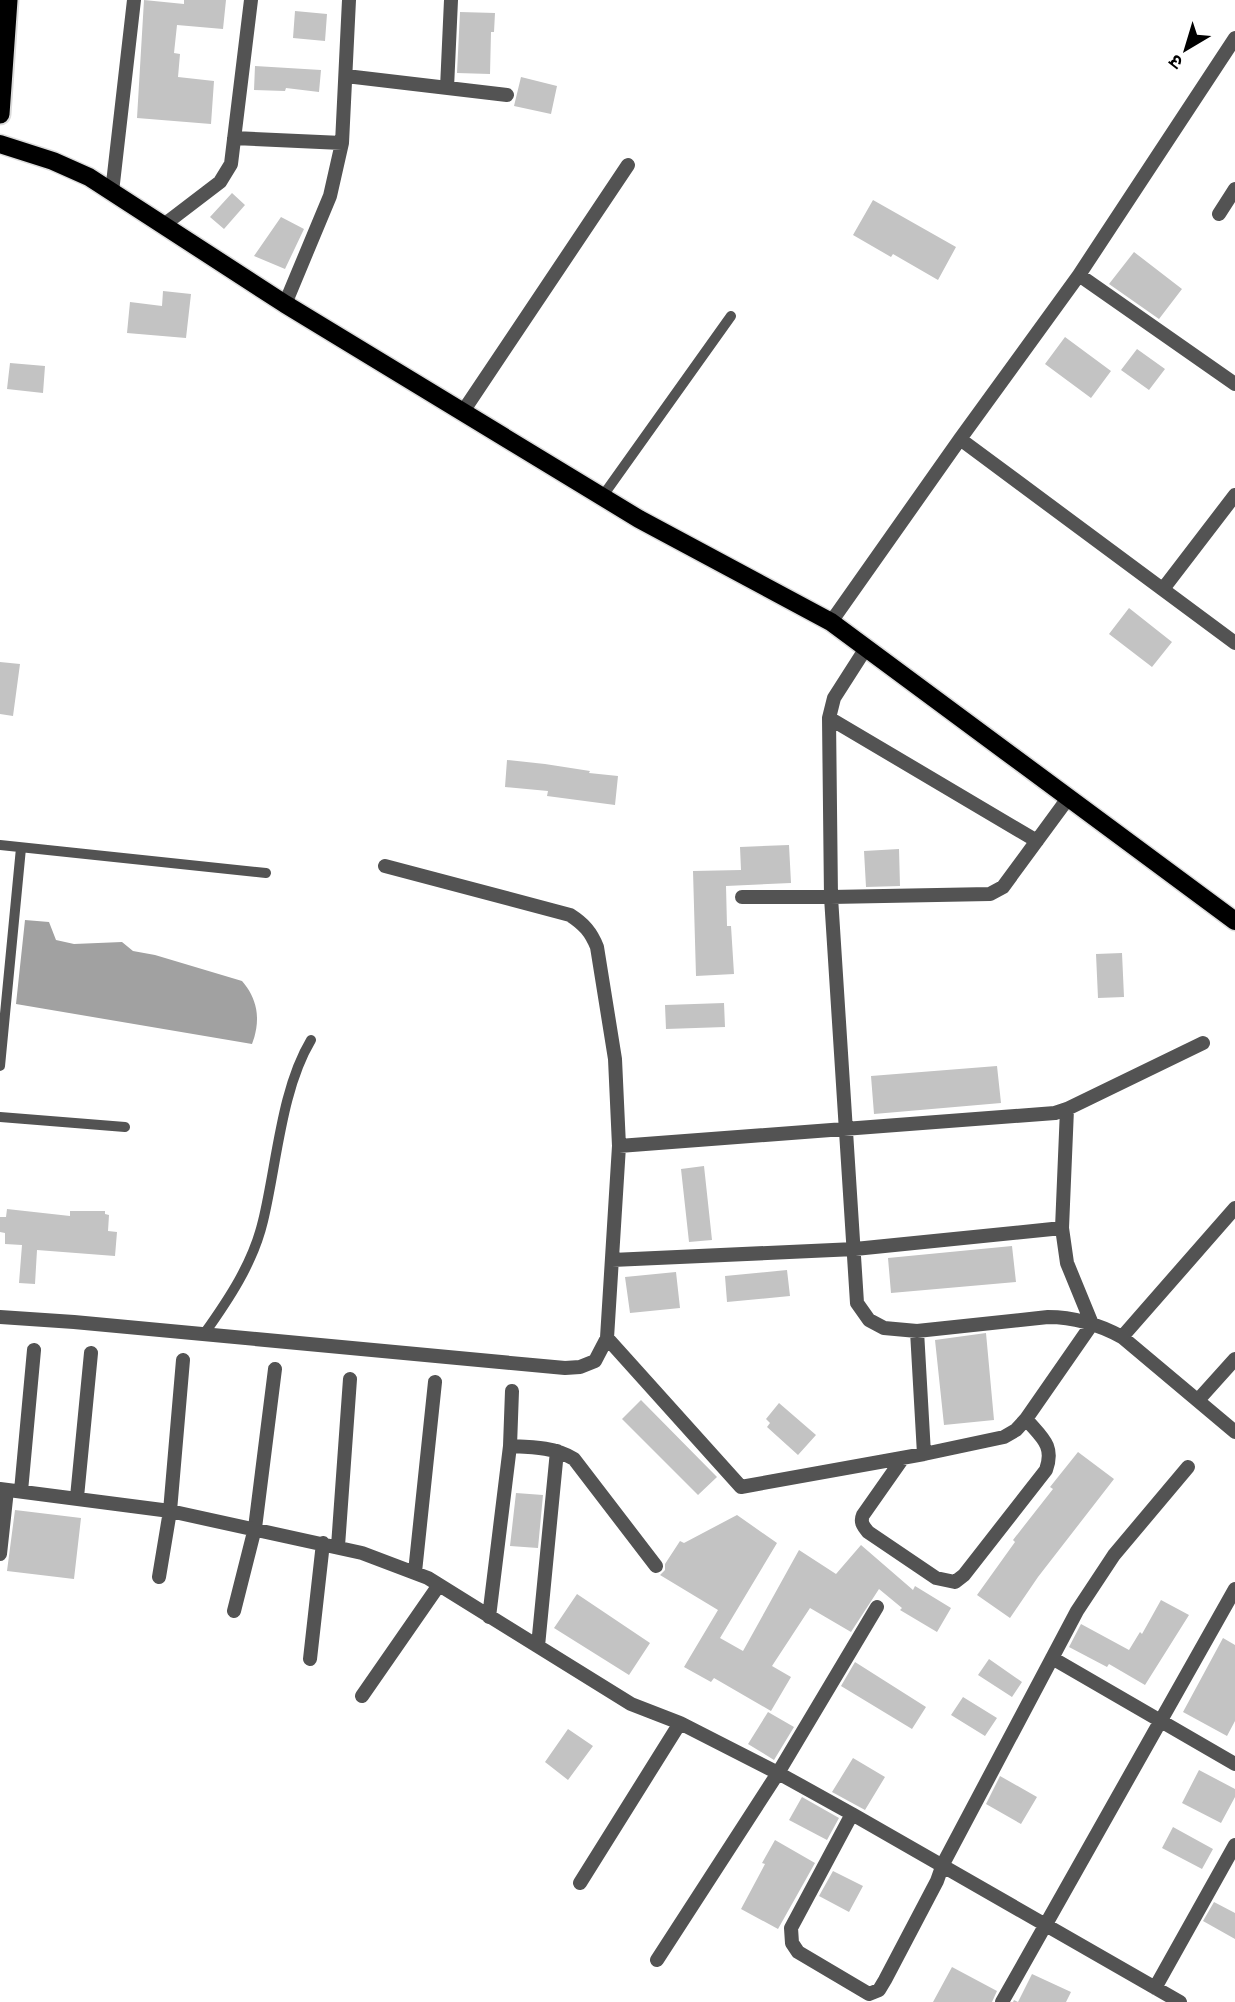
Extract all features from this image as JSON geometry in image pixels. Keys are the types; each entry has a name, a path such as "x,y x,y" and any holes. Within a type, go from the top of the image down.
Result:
{"highway":[{"path":"0,114 8,0"}],"main road":[{"path":"0,144 53,161 89,177 285,304 602,497 831,622 1065,802 1235,921"}],"street":[{"path":"112,192 134,0"},
{"path":"165,224 220,182 231,164 251,0"},
{"path":"285,304 330,196 342,143 349,0"},
{"path":"447,88 450,0"},
{"path":"831,622 1079,275 1235,38"},
{"path":"346,76 508,95"},
{"path":"234,138 342,143"},
{"path":"462,413 628,165"},
{"path":"1219,214 1235,189"},
{"path":"1079,275 1235,384"},
{"path":"960,439 1235,643"},
{"path":"1163,589 1235,495"},
{"path":"866,648 834,698 829,718 831,898 857,1303 869,1320 884,1328 918,1331 1048,1317 1068,1317 1092,1324 1122,1337 1235,1432"},
{"path":"829,718 1037,841"},
{"path":"742,897 990,894 1003,887 1065,802"},
{"path":"0,1317 565,1368 580,1367 595,1361 607,1338 619,1146 615,1059 597,947 583,924 570,915 385,866"},
{"path":"619,1146 1039,1115 1067,1109 1203,1043"},
{"path":"1067,1109 1062,1228 1067,1263 1092,1324"},
{"path":"1122,1337 1229,1226 1235,1208"},
{"path":"612,1260 855,1249 1062,1228"},
{"path":"607,1338 741,1487 1004,1437 1016,1430 1026,1419 1092,1324"},
{"path":"918,1331 924,1454"},
{"path":"0,1554 34,1350"},
{"path":"77,1497 91,1353"},
{"path":"1199,1399 1235,1359"},
{"path":"159,1577 170,1511 183,1360"},
{"path":"234,1611 256,1528 275,1369"},
{"path":"338,1546 350,1379"},
{"path":"415,1572 435,1382"},
{"path":"489,1617 510,1446 512,1391"},
{"path":"903,1458 863,1515 862,1525 868,1532 936,1578 955,1582 964,1575 1046,1470 1051,1458 1048,1445 1026,1419"},
{"path":"510,1446 557,1451 574,1459 656,1566"},
{"path":"538,1646 557,1451"},
{"path":"852,1814 791,1928 792,1943 798,1952 869,1994 879,1990 885,1980 1077,1611 1114,1555 1188,1468"},
{"path":"9,1490 170,1511 256,1528 338,1546 415,1572 631,1704 680,1723 778,1773 943,1864 1180,2002"},
{"path":"310,1659 323,1543"},
{"path":"362,1696 439,1585"},
{"path":"1002,2002 1235,1589"},
{"path":"657,1960 778,1773 877,1606"},
{"path":"1052,1658 1235,1764"},
{"path":"580,1884 680,1723"},
{"path":"1155,1988 1235,1845"}],"lane":[{"path":"602,497 731,316"},
{"path":"0,845 266,873"},
{"path":"0,1066 20,848"},
{"path":"204,1334 231,1296 262,1224 295,1070 311,1040"},
{"path":"0,1117 125,1127"}],"shaded area":[{"path":"25,920 49,922 56,940 74,944 122,942 133,951 242,981 255,1003 257,1019 252,1044 16,1004"}],"building":[{"path":"144,0 184,4 184,0 226,0 223,29 177,25 174,53 180,54 178,77 214,81 211,124 137,118"},
{"path":"295,11 327,14 325,41 293,38"},
{"path":"460,12 495,13 494,32 491,32 490,74 457,73"},
{"path":"255,66 321,70 319,92 286,88 285,91 254,90"},
{"path":"521,77 557,86 551,114 514,106"},
{"path":"232,193 245,205 224,229 210,217"},
{"path":"873,200 956,247 938,280 853,235"},
{"path":"281,217 304,229 285,269 254,256"},
{"path":"1134,252 1182,289 1159,319 1109,284"},
{"path":"163,291 191,294 186,338 127,333 130,302 162,306"},
{"path":"1065,337 1111,371 1091,398 1045,364"},
{"path":"1137,349 1165,369 1149,390 1121,370"},
{"path":"10,363 45,366 43,393 7,389"},
{"path":"1129,608 1172,642 1152,667 1109,634"},
{"path":"0,662 20,664 13,716 0,714"},
{"path":"507,760 618,776 615,805 547,796 548,791 505,787"},
{"path":"789,845 791,883 726,886 727,926 731,926 734,974 696,976 693,871 741,870 740,847"},
{"path":"899,849 900,886 866,887 864,851"},
{"path":"1122,953 1124,997 1098,998 1096,954"},
{"path":"724,1003 725,1027 666,1029 665,1005"},
{"path":"997,1066 1001,1103 874,1114 871,1076"},
{"path":"704,1166 712,1240 689,1242 681,1169"},
{"path":"7,1209 70,1216 70,1211 105,1211 105,1214 109,1215 108,1231 117,1232 115,1256 37,1250 35,1284 19,1283 22,1245 5,1244 5,1233 0,1232 0,1217 6,1217"},
{"path":"1012,1246 1016,1282 891,1293 888,1258"},
{"path":"787,1270 790,1296 727,1302 725,1276"},
{"path":"676,1272 680,1308 630,1313 625,1277"},
{"path":"986,1333 994,1420 944,1425 935,1340"},
{"path":"641,1400 717,1477 698,1495 622,1419"},
{"path":"779,1403 816,1435 798,1455 767,1427 770,1423 766,1419"},
{"path":"1078,1452 1114,1479 1038,1577 1010,1618 977,1595 1015,1542 1013,1540 1053,1489 1050,1487"},
{"path":"516,1493 543,1495 538,1548 510,1546"},
{"path":"15,1510 81,1518 74,1579 7,1571"},
{"path":"737,1515 777,1543 720,1638 743,1651 799,1550 836,1574 861,1545 913,1590 915,1586 951,1608 937,1632 900,1610 902,1608 879,1589 851,1632 810,1608 772,1666 791,1677 771,1711 714,1678 711,1682 684,1667 718,1610 660,1575 680,1541 684,1543"},
{"path":"577,1594 650,1643 629,1675 554,1628"},
{"path":"1161,1600 1189,1615 1145,1685 1109,1664 1107,1667 1069,1647 1081,1624 1129,1650 1140,1632 1142,1634"},
{"path":"1223,1638 1235,1645 1235,1721 1227,1736 1183,1712"},
{"path":"989,1659 1022,1682 1012,1697 978,1675"},
{"path":"855,1662 926,1707 912,1729 841,1686"},
{"path":"963,1697 997,1718 985,1736 951,1715"},
{"path":"768,1712 794,1727 774,1760 748,1744"},
{"path":"568,1729 593,1746 568,1780 545,1762"},
{"path":"853,1758 885,1777 865,1810 832,1792"},
{"path":"1199,1770 1235,1789 1235,1797 1221,1823 1182,1803"},
{"path":"1000,1776 1037,1797 1021,1824 986,1804"},
{"path":"802,1797 839,1818 827,1840 789,1820"},
{"path":"1173,1827 1213,1849 1202,1869 1162,1848"},
{"path":"775,1840 815,1863 778,1929 741,1909"},
{"path":"833,1871 863,1886 849,1912 819,1896"},
{"path":"1214,1902 1235,1913 1235,1939 1203,1921"},
{"path":"952,1967 997,1991 992,2002 933,2002"},
{"path":"1032,1974 1071,1992 1066,2002 1018,2002"}]}
